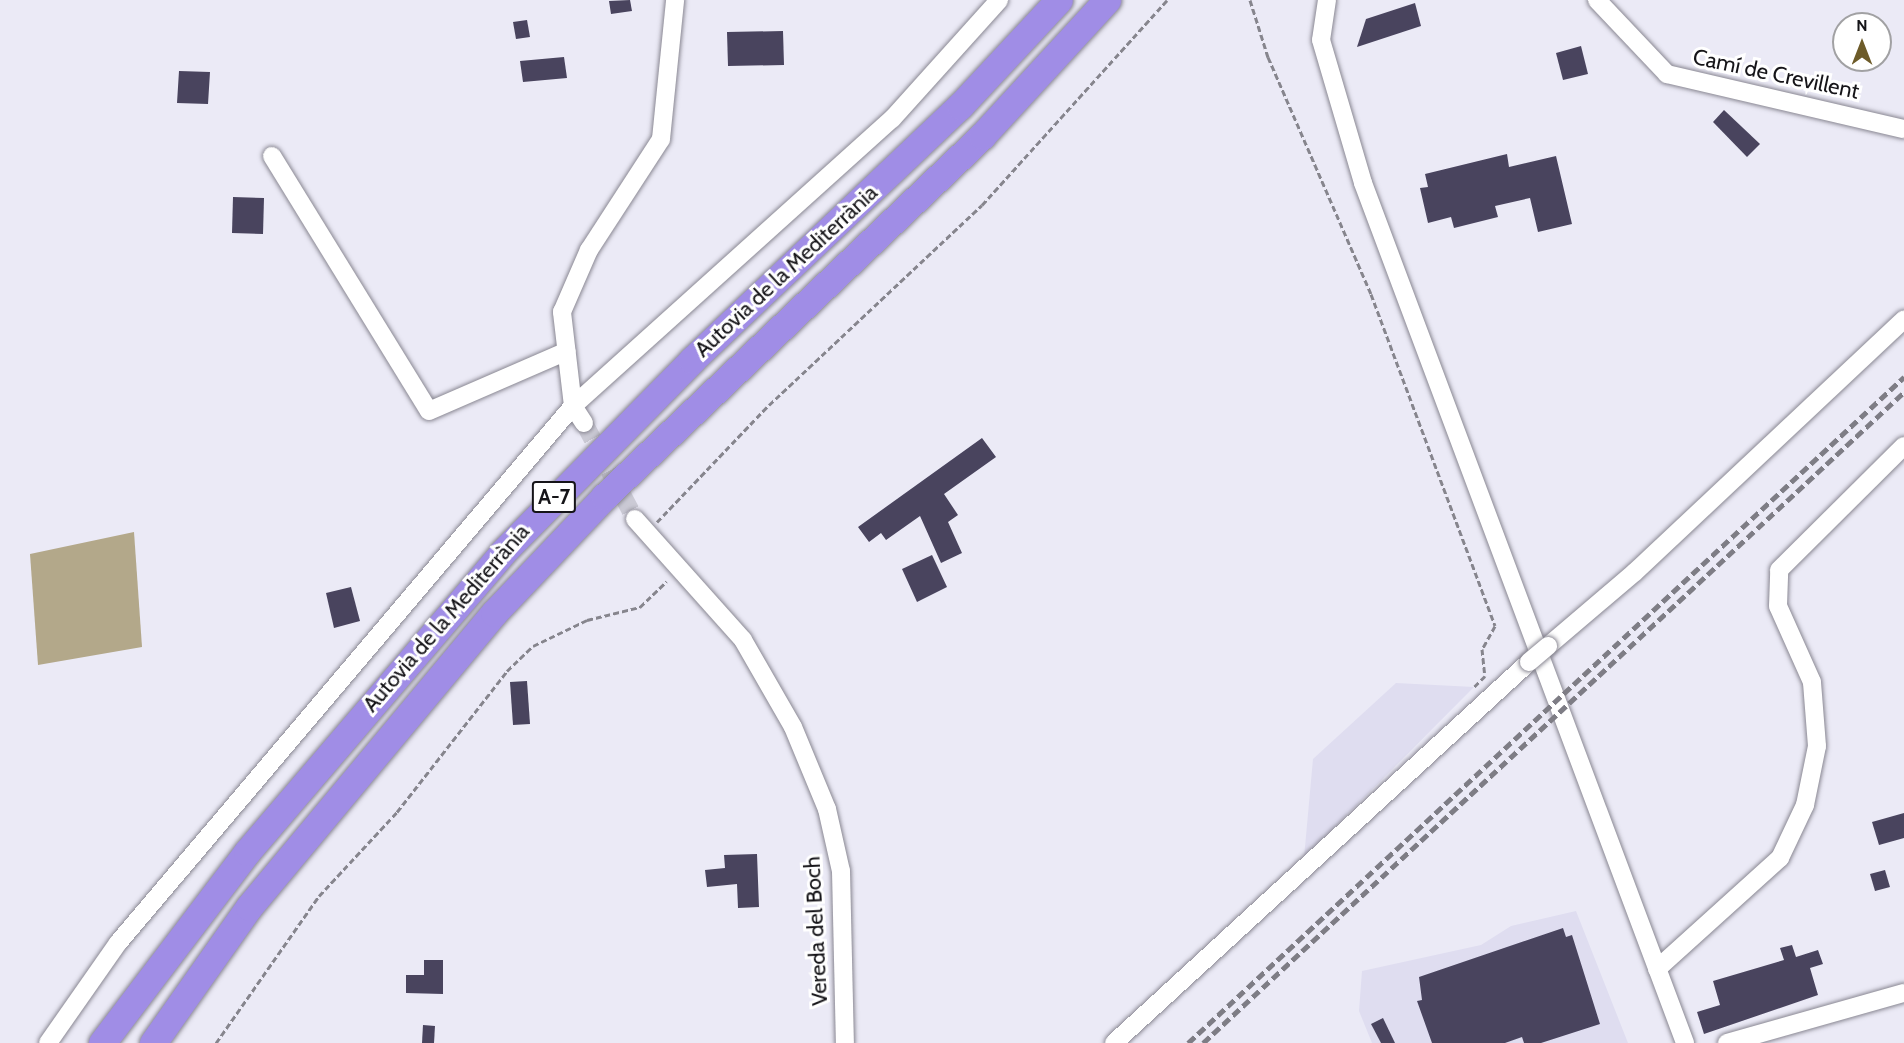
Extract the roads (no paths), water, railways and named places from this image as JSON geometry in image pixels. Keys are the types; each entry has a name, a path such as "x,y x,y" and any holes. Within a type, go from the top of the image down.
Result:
{"highway":[{"name":"Autovia de la Mediterrània","path":"102,1043 248,852 502,553 692,360 960,106 1059,0"},
{"name":"Autovia de la Mediterrània","path":"153,1043 249,907 494,613 612,489 982,136 1107,0"}],"street":[{"path":"584,423 573,406 562,312 590,250 661,140 675,0"},
{"path":"48,1043 118,943 573,406 892,119 999,0"},
{"path":"1327,0 1321,40 1363,183 1685,1043"},
{"name":"Camí de Crevillent","path":"1597,0 1667,74 1904,129"},
{"path":"272,156 429,411 567,351"},
{"path":"1114,1043 1529,662 1635,572 1904,319"},
{"path":"1657,969 1780,858 1805,805 1817,746 1812,682 1778,606 1779,570 1904,446"},
{"name":"Vereda del Boch","path":"635,519 645,535 743,640 793,727 827,809 841,871 846,1043"},
{"path":"1726,1043 1904,993"}],"tunnel":[{"path":"584,423 635,519"}],"railway":[{"path":"1188,1043 1904,377"},
{"path":"1203,1043 1904,392"}]}
